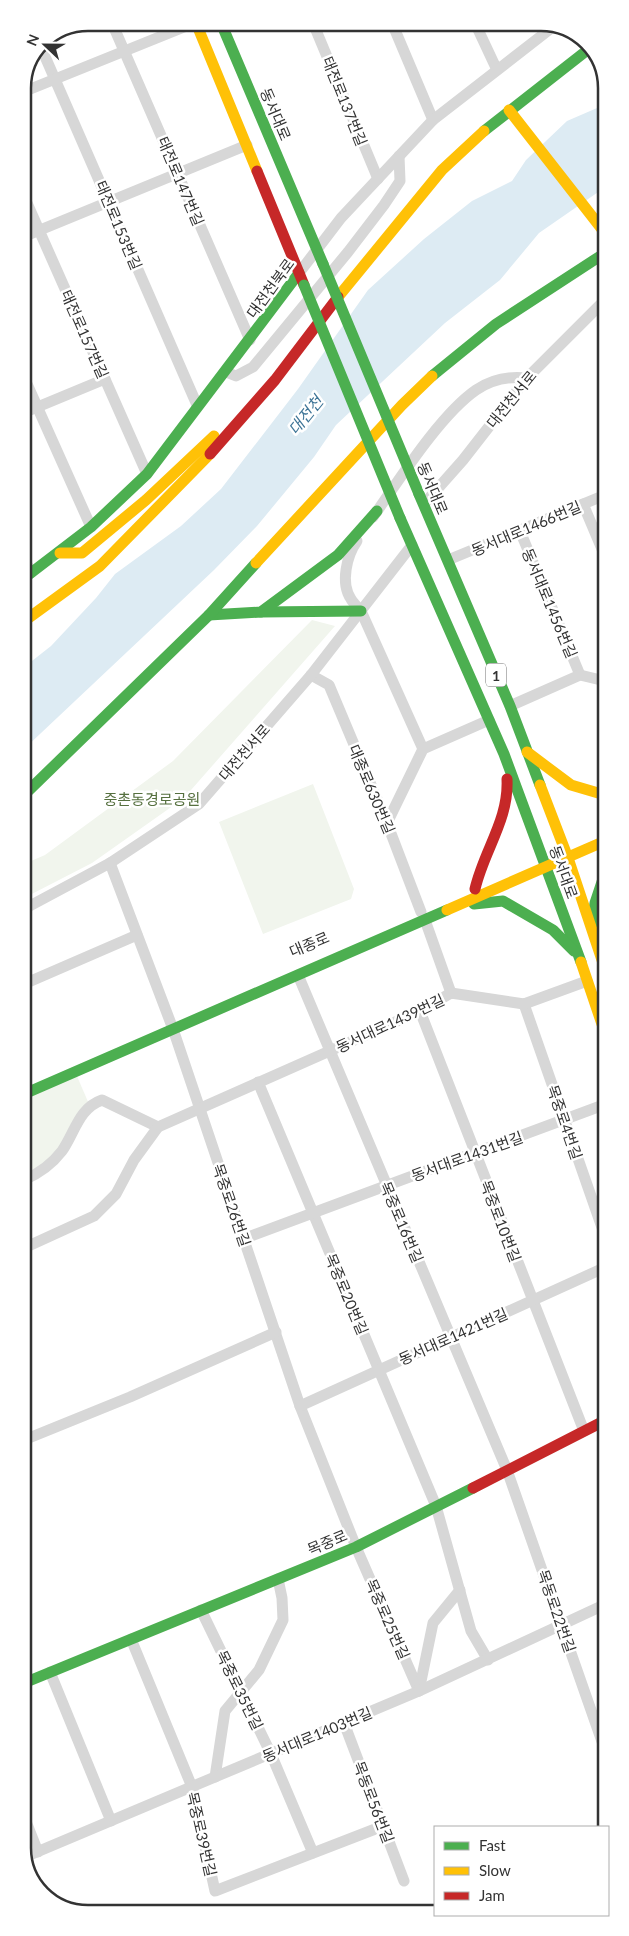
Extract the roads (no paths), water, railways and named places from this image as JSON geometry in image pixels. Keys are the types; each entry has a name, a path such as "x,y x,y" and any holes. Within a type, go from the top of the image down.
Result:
{"main road":[{"name":"동서대로","path":"199,31 400,518 457,641 504,753 598,1013"},
{"name":"동서대로","path":"225,31 510,706 566,854 598,948"},
{"path":"31,616 100,566 191,476 275,380 414,202 474,139 585,52"},
{"path":"510,110 598,225"},
{"path":"31,789 209,615 402,405 442,368 496,324 598,257"},
{"name":"대전천북로","path":"31,573 91,528 146,474 197,405 226,372 299,273"},
{"path":"60,553 82,553 146,500 275,380"},
{"path":"261,612 338,555 377,511"},
{"path":"209,615 261,612 361,611"},
{"path":"527,752 571,785 598,793"},
{"path":"475,888 482,862 500,829 509,800 504,753"},
{"name":"대종로","path":"566,854 598,836"},
{"name":"대종로","path":"31,1091 172,1025 423,916 456,906 566,854 598,843"},
{"name":"대종로","path":"31,1080 298,975 423,916 475,888 545,863"},
{"path":"591,931 598,894"},
{"path":"456,906 503,901 553,930 579,956"},
{"name":"목중로","path":"31,1680 356,1547 598,1424"}],"street":[{"name":"태전로147번길","path":"116,31 250,340"},
{"path":"31,89 174,31"},
{"name":"태전로137번길","path":"316,31 378,179"},
{"path":"395,31 433,120"},
{"path":"479,31 497,70"},
{"name":"대전천북로","path":"299,273 341,218 433,120 547,31"},
{"name":"태전로153번길","path":"44,53 197,405"},
{"path":"31,234 247,145"},
{"path":"226,372 236,376 253,368 348,252 400,181 400,156"},
{"name":"태전로157번길","path":"31,212 146,474"},
{"name":"대전천서로","path":"421,499 464,460 527,378 598,307"},
{"path":"423,749 361,611 349,597 346,573 350,550 439,427 458,405 478,388 507,376 527,378"},
{"path":"31,410 105,379"},
{"path":"31,394 91,528"},
{"name":"동서대로1466번길","path":"448,560 598,498"},
{"path":"582,504 598,540"},
{"name":"동서대로1456번길","path":"520,531 580,675"},
{"name":"대전천서로","path":"31,906 110,864 200,804 311,675 412,545"},
{"name":"대종로630번길","path":"311,675 329,685 423,916"},
{"name":"동서대로1456번길","path":"510,706 580,675 598,679"},
{"path":"387,824 423,749 489,720"},
{"name":"목중로26번길","path":"110,864 172,1025 300,1406 356,1547"},
{"path":"423,916 451,993"},
{"path":"31,981 137,935"},
{"name":"목중로16번길","path":"298,975 507,1470"},
{"name":"동서대로1439번길","path":"158,1127 420,1012 451,993 524,1004 587,981"},
{"name":"목중로4번길","path":"524,1004 598,1216"},
{"name":"목중로10번길","path":"420,1012 584,1431"},
{"name":"목중로20번길","path":"258,1082 436,1506 471,1631 488,1660"},
{"path":"31,1177 38,1174 61,1152 89,1104 102,1100 158,1127 134,1160 116,1194 94,1216 31,1245"},
{"name":"동서대로1431번길","path":"243,1239 598,1107"},
{"name":"동서대로1421번길","path":"300,1406 598,1271"},
{"path":"31,1437 130,1397 276,1332"},
{"name":"목동로22번길","path":"507,1470 598,1730"},
{"name":"목중로25번길","path":"356,1547 419,1692"},
{"path":"215,1778 226,1711 259,1670 283,1620 282,1598 278,1579"},
{"path":"419,1692 433,1623 460,1590"},
{"name":"동서대로1403번길","path":"32,1855 419,1692 598,1608"},
{"name":"목중로35번길","path":"200,1610 270,1754 313,1853"},
{"name":"목중로39번길","path":"131,1639 192,1787 215,1891 383,1826"},
{"path":"50,1672 111,1821"},
{"name":"목동로56번길","path":"344,1723 404,1881"},
{"path":"31,1834 38,1852"}],"water":[{"name":"대전천","path":"598,108 598,192 539,233 500,280 445,323 336,425 314,457 257,526 214,570 31,742 31,662 51,646 96,598 115,574 181,526 221,489 298,389 368,290 424,239 472,201 512,181 526,160 567,121"}],"park label":[{"name":"중촌동경로공원","path":"152,799"}]}
